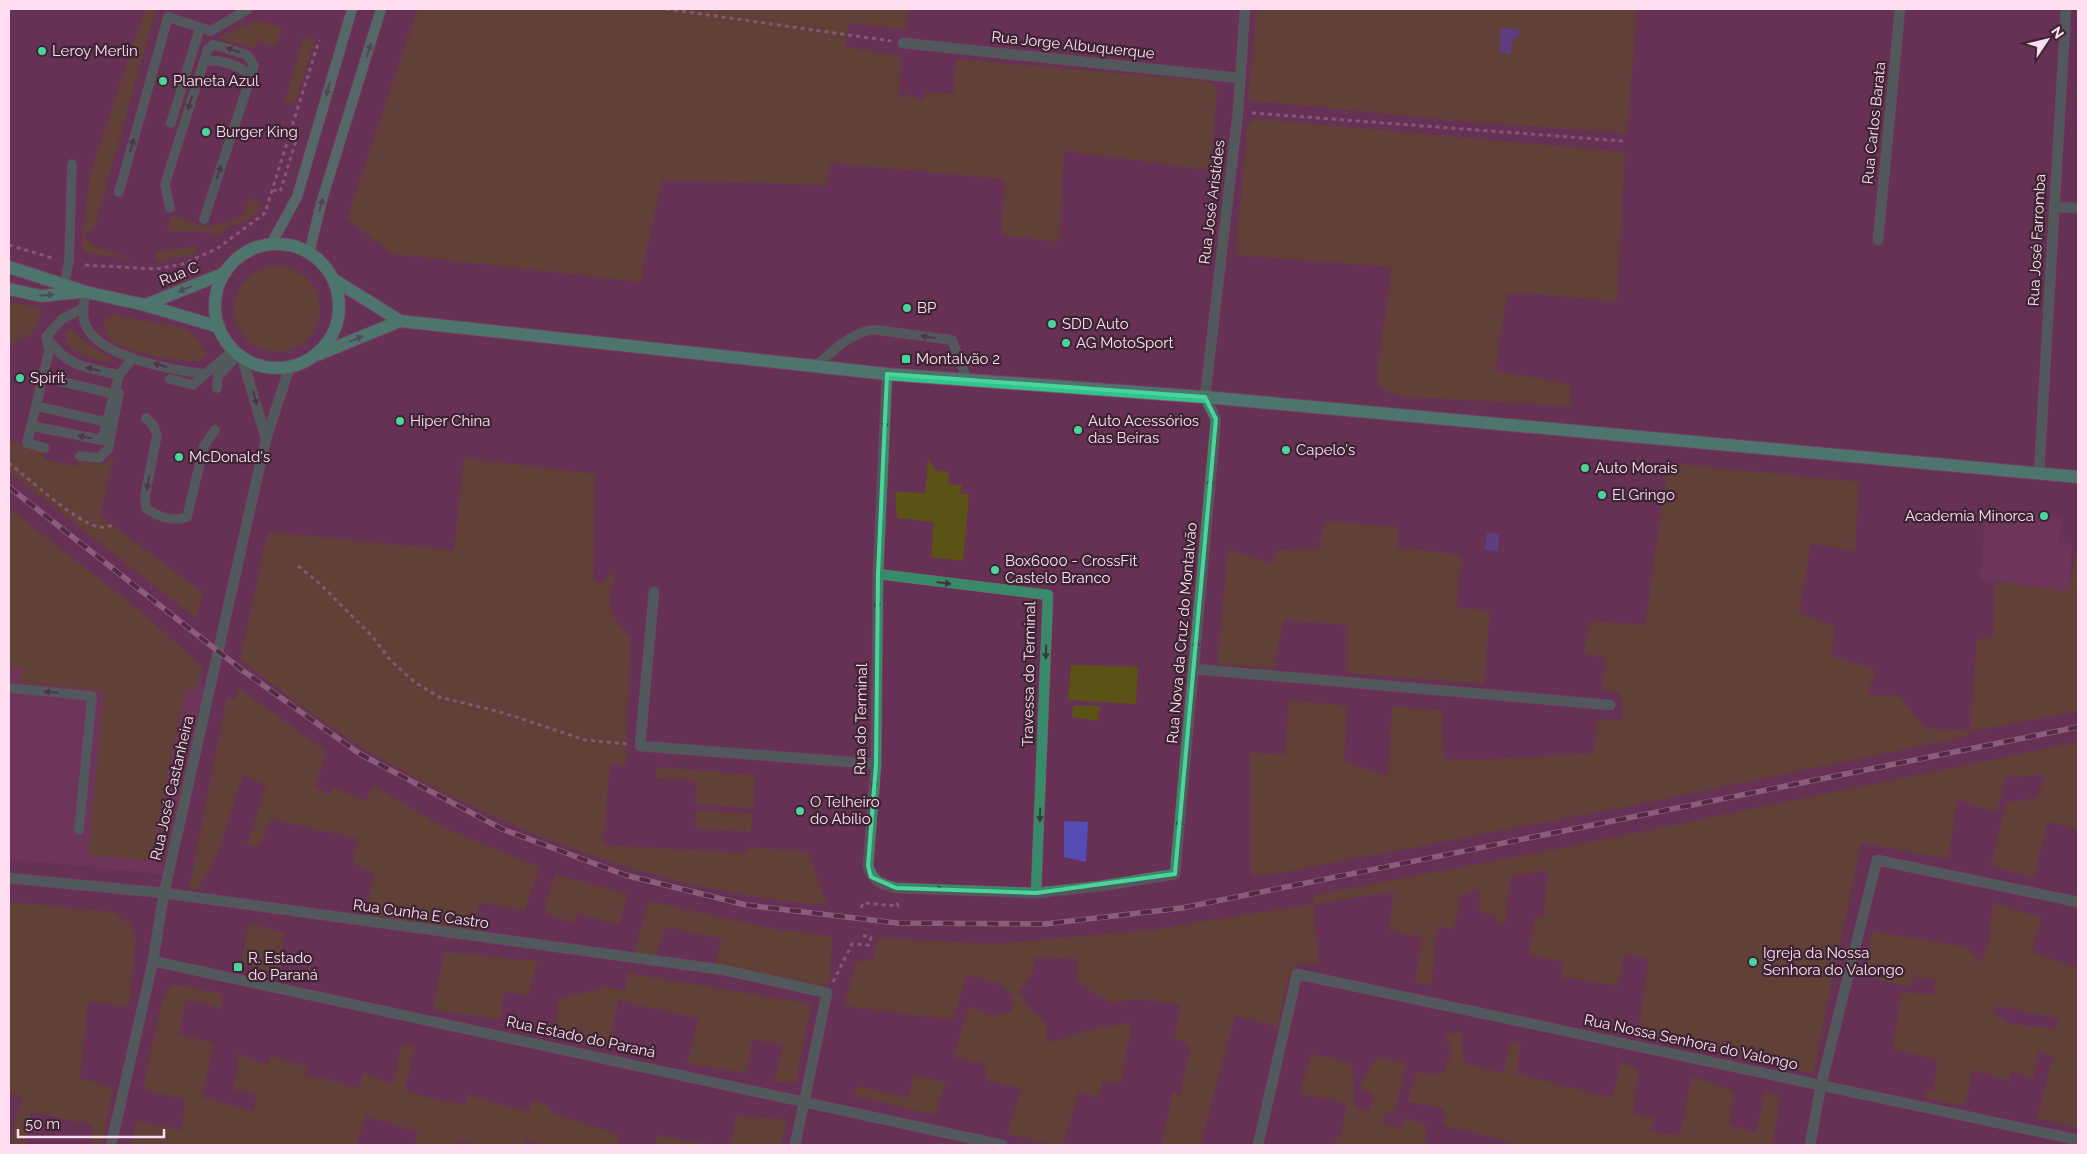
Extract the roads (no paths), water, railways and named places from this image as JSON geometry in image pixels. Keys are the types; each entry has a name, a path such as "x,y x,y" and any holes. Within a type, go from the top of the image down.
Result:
{"main road":[{"path":"271,244 297,197 352,9"},
{"path":"309,252 322,200 382,9"},
{"path":"313,357 330,339 338,317 338,293 333,279 320,260 309,252 288,245 271,244 252,249 242,255 225,273 216,295 216,312 219,327 238,353 267,367 290,366 313,357 400,321"},
{"name":"Rua C","path":"9,267 86,292 145,305 219,327"},
{"name":"Rua C","path":"145,305 225,273"},
{"path":"333,279 400,321 887,374 1205,397 2078,477"},
{"name":"Rua C","path":"9,290 41,296 86,292"}],"street":[{"name":"Rua José Aristides","path":"1205,397 1238,112 1245,9"},
{"name":"Rua Carlos Barata","path":"1878,240 1900,9"},
{"name":"Rua José Farromba","path":"2039,473 2066,9"},
{"name":"Rua Jorge Albuquerque","path":"904,43 1240,78"},
{"path":"2054,207 2078,208"},
{"name":"Rua José Castanheira","path":"238,353 266,439"},
{"name":"Rua José Castanheira","path":"111,1145 153,961 164,893 266,439 290,366"},
{"name":"Rua do Terminal","path":"887,374 878,574 876,764 868,866 872,878 880,884 896,888 1036,893 1101,886 1175,874"},
{"name":"Rua Nova da Cruz do Montalvão","path":"1175,874 1216,419 1205,397"},
{"name":"Travessa do Terminal","path":"878,574 1048,595 1036,893"},
{"path":"654,592 640,746 876,764"},
{"path":"1194,669 1610,704"},
{"path":"1810,1145 1821,1086 1877,860 2078,902"},
{"name":"Rua Cunha E Castro","path":"9,878 164,893 724,970 827,993 804,1101"},
{"name":"Rua Estado do Paraná","path":"153,961 1002,1145"},
{"name":"Rua Nossa Senhora do Valongo","path":"1258,1145 1297,974 2078,1140"},
{"path":"795,1145 804,1101"}],"lane":[{"path":"119,192 168,17 212,30 248,9"},
{"path":"171,123 200,27"},
{"path":"170,208 165,184 208,49 219,46 247,55 254,65 204,219"},
{"path":"204,61 214,60 245,70 251,76"},
{"path":"64,284 69,262 72,164"},
{"path":"86,292 82,309 85,325 94,337 108,347 133,358 180,370 205,374"},
{"path":"45,448 27,443 48,352 46,337 62,319 82,309"},
{"path":"814,366 867,329 952,340 967,379"},
{"path":"46,337 60,355 76,365 119,375"},
{"path":"180,370 170,379 192,384 238,353"},
{"path":"217,388 218,376 238,353"},
{"path":"32,426 102,440 119,375 133,358"},
{"path":"80,456 99,458 108,449 120,388 119,375"},
{"path":"42,377 114,394"},
{"path":"36,406 106,422"},
{"path":"146,418 153,425 157,435 146,496 146,508 156,515 179,520 187,517 204,446 215,430"},
{"path":"9,688 92,696 79,830"}],"railway":[{"path":"9,487 242,670 360,754 502,829 625,875 746,905 897,923 1045,924 1182,908 2078,727"}],"place":[{"name":"Leroy Merlin","path":"42,51"},
{"name":"Planeta Azul","path":"163,81"},
{"name":"Burger King","path":"206,132"},
{"name":"BP","path":"907,308"},
{"name":"SDD Auto","path":"1052,324"},
{"name":"AG MotoSport","path":"1066,343"},
{"name":"Montalvão 2","path":"906,359"},
{"name":"Spirit","path":"20,378"},
{"name":"Hiper China","path":"400,421"},
{"name":"Auto Acessórios das Beiras","path":"1078,430"},
{"name":"Capelo's","path":"1286,450"},
{"name":"McDonald's","path":"179,457"},
{"name":"Auto Morais","path":"1585,468"},
{"name":"El Gringo","path":"1602,495"},
{"name":"Academia Minorca","path":"2044,516"},
{"name":"Box6000 - CrossFit Castelo Branco","path":"995,570"},
{"name":"O Telheiro do Abílio","path":"800,811"},
{"name":"Igreja da Nossa Senhora do Valongo","path":"1753,962"},
{"name":"R. Estado do Paraná","path":"238,967"}]}
